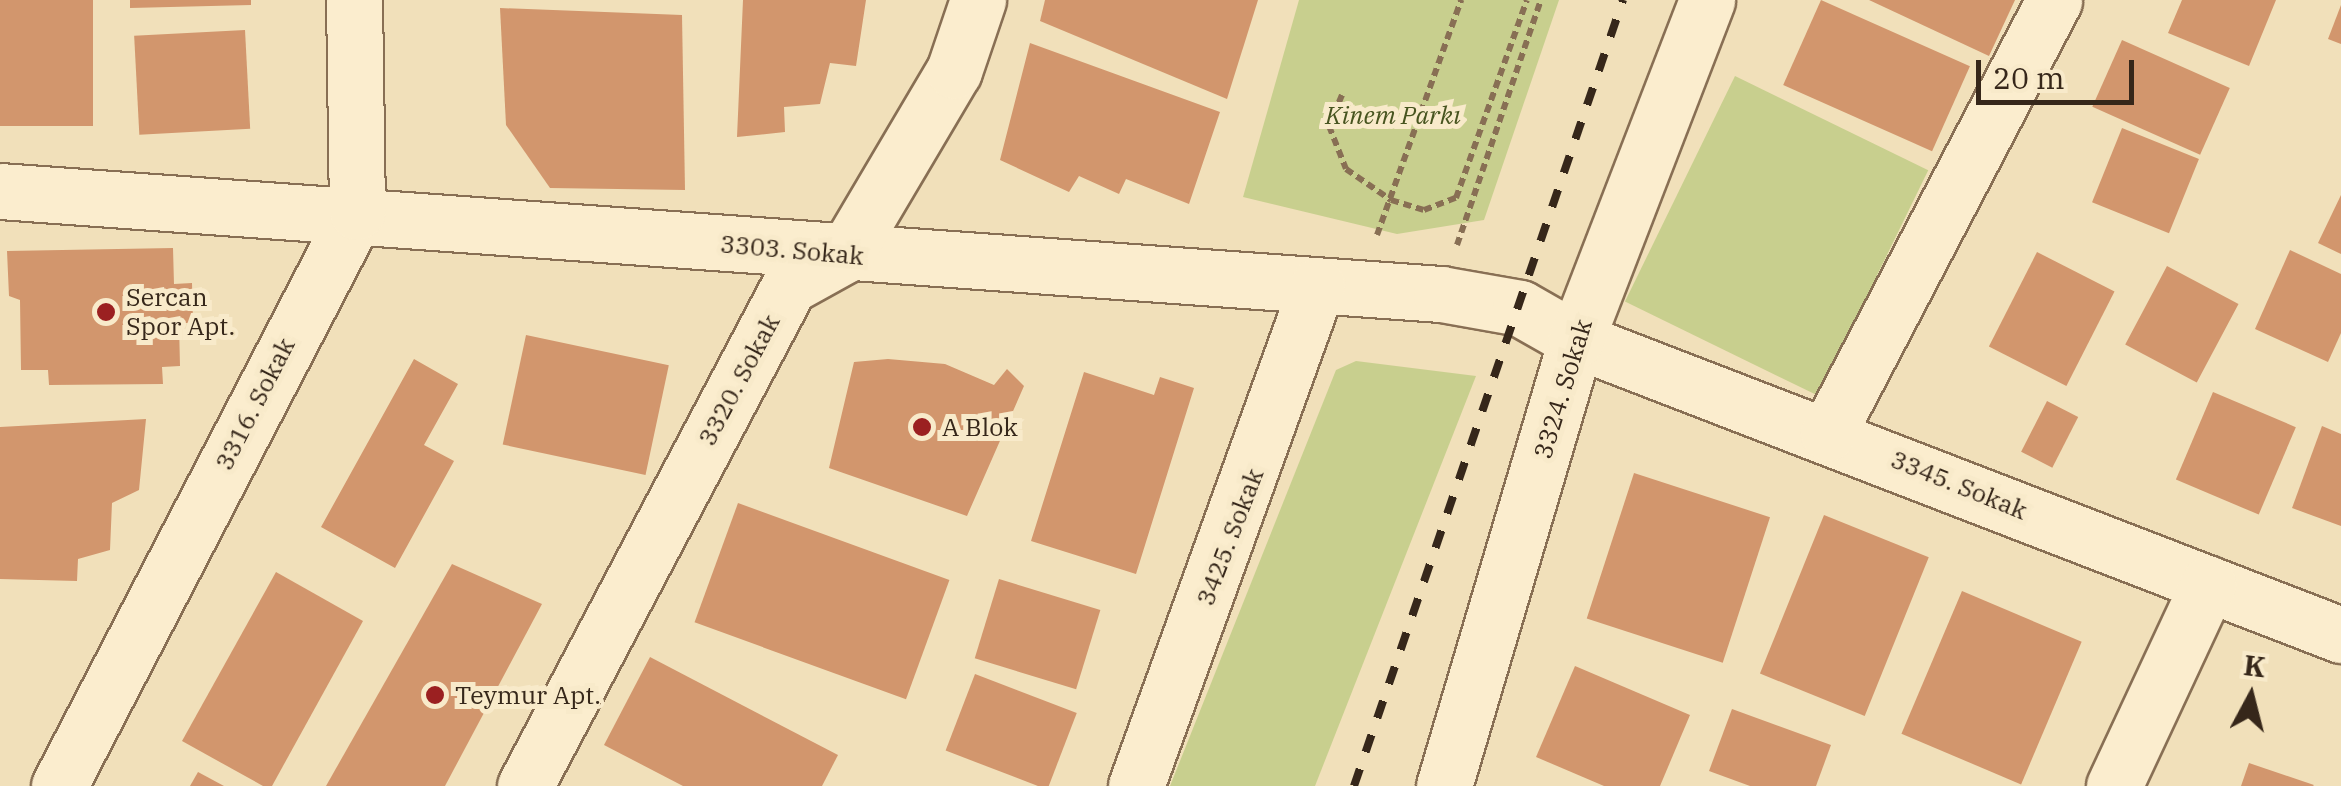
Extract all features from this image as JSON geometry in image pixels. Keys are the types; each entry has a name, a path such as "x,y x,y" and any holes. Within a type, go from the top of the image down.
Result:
{"street":[{"name":"3316. Sokak","path":"59,786 357,212 354,0"},
{"path":"845,255 954,70 978,0"},
{"name":"3324. Sokak","path":"1444,786 1576,340 1707,0"},
{"path":"1828,433 2054,0"},
{"name":"3303. Sokak","path":"0,190 357,212 845,255 1442,294 1520,308 1576,340"},
{"name":"3320. Sokak","path":"524,786 788,286 845,255"},
{"name":"3425. Sokak","path":"1136,786 1337,287"},
{"name":"3345. Sokak","path":"1576,340 1828,433 2341,635"},
{"path":"2114,786 2208,584"}],"path":[{"path":"1337,287 1390,200 1460,0"},
{"path":"1342,96 1329,126 1346,169 1390,200 1424,210 1456,198 1526,0"},
{"path":"1442,294 1541,0"}],"green space":[{"name":"Kinem Parkı","path":"1299,0 1559,0 1484,220 1397,234 1243,197"},
{"path":"1735,76 1928,170 1818,396 1625,302"},
{"path":"1356,361 1476,376 1315,786 1170,786 1336,370"}],"building":[{"path":"0,0 93,0 93,126 0,126"},
{"path":"130,0 251,0 251,5 130,8"},
{"path":"743,0 866,0 856,66 830,63 820,104 784,107 785,132 737,137"},
{"path":"1045,0 1258,0 1227,99 1040,21"},
{"path":"1821,0 1970,66 1932,151 1783,85"},
{"path":"1869,0 2015,0 1989,56"},
{"path":"2182,0 2276,0 2249,66 2168,33"},
{"path":"2341,5 2341,44 2328,39"},
{"path":"500,8 682,15 685,190 550,188 506,125"},
{"path":"245,30 250,129 139,135 134,36"},
{"path":"2122,40 2230,88 2200,155 2092,107"},
{"path":"1030,43 1220,112 1189,204 1126,179 1119,194 1079,176 1069,192 1000,160"},
{"path":"2122,128 2199,159 2169,233 2092,202"},
{"path":"2341,195 2341,254 2318,243"},
{"name":"Sercan Spor Apt.","path":"173,248 174,284 192,283 193,323 179,323 180,366 162,367 163,384 49,385 48,370 21,370 20,300 9,296 7,251"},
{"path":"2290,250 2341,274 2341,333 2328,362 2255,329"},
{"path":"2037,252 2115,291 2066,386 1989,346"},
{"path":"2167,266 2239,304 2197,383 2125,345"},
{"path":"526,335 669,365 646,475 503,445"},
{"path":"414,359 458,384 424,445 454,461 395,568 321,527"},
{"name":"A Blok","path":"888,359 945,364 994,385 1007,369 1024,386 967,516 829,468 854,362"},
{"path":"1084,372 1154,395 1160,377 1194,388 1136,574 1031,541"},
{"path":"2213,392 2296,427 2259,515 2176,479"},
{"path":"2047,401 2078,417 2052,468 2021,452"},
{"path":"146,419 139,490 112,503 110,550 78,559 77,581 0,579 0,427"},
{"path":"2322,426 2341,434 2341,526 2292,508"},
{"path":"1634,473 1770,517 1723,663 1587,619"},
{"path":"738,503 949,580 906,699 695,622"},
{"path":"1824,515 1929,557 1865,716 1760,674"},
{"name":"Teymur Apt.","path":"452,564 542,604 445,786 326,786"},
{"path":"276,572 363,621 272,786 263,786 182,741"},
{"path":"999,579 1100,610 1076,689 975,658"},
{"path":"1962,591 2082,642 2021,784 1901,734"},
{"path":"650,657 838,755 822,786 683,786 604,745"},
{"path":"1575,666 1690,715 1660,786 1604,786 1536,757"},
{"path":"975,674 1077,713 1049,786 1038,786 946,751"},
{"path":"1732,709 1831,745 1816,786 1750,786 1709,771"},
{"path":"2249,763 2314,785 2241,786"},
{"path":"198,772 224,786 190,786"}],"railway":[{"path":"1354,786 1623,0"}],"place":[{"name":"Sercan Spor Apt.","path":"106,312"},
{"name":"A Blok","path":"922,427"},
{"name":"Teymur Apt.","path":"435,695"}]}
